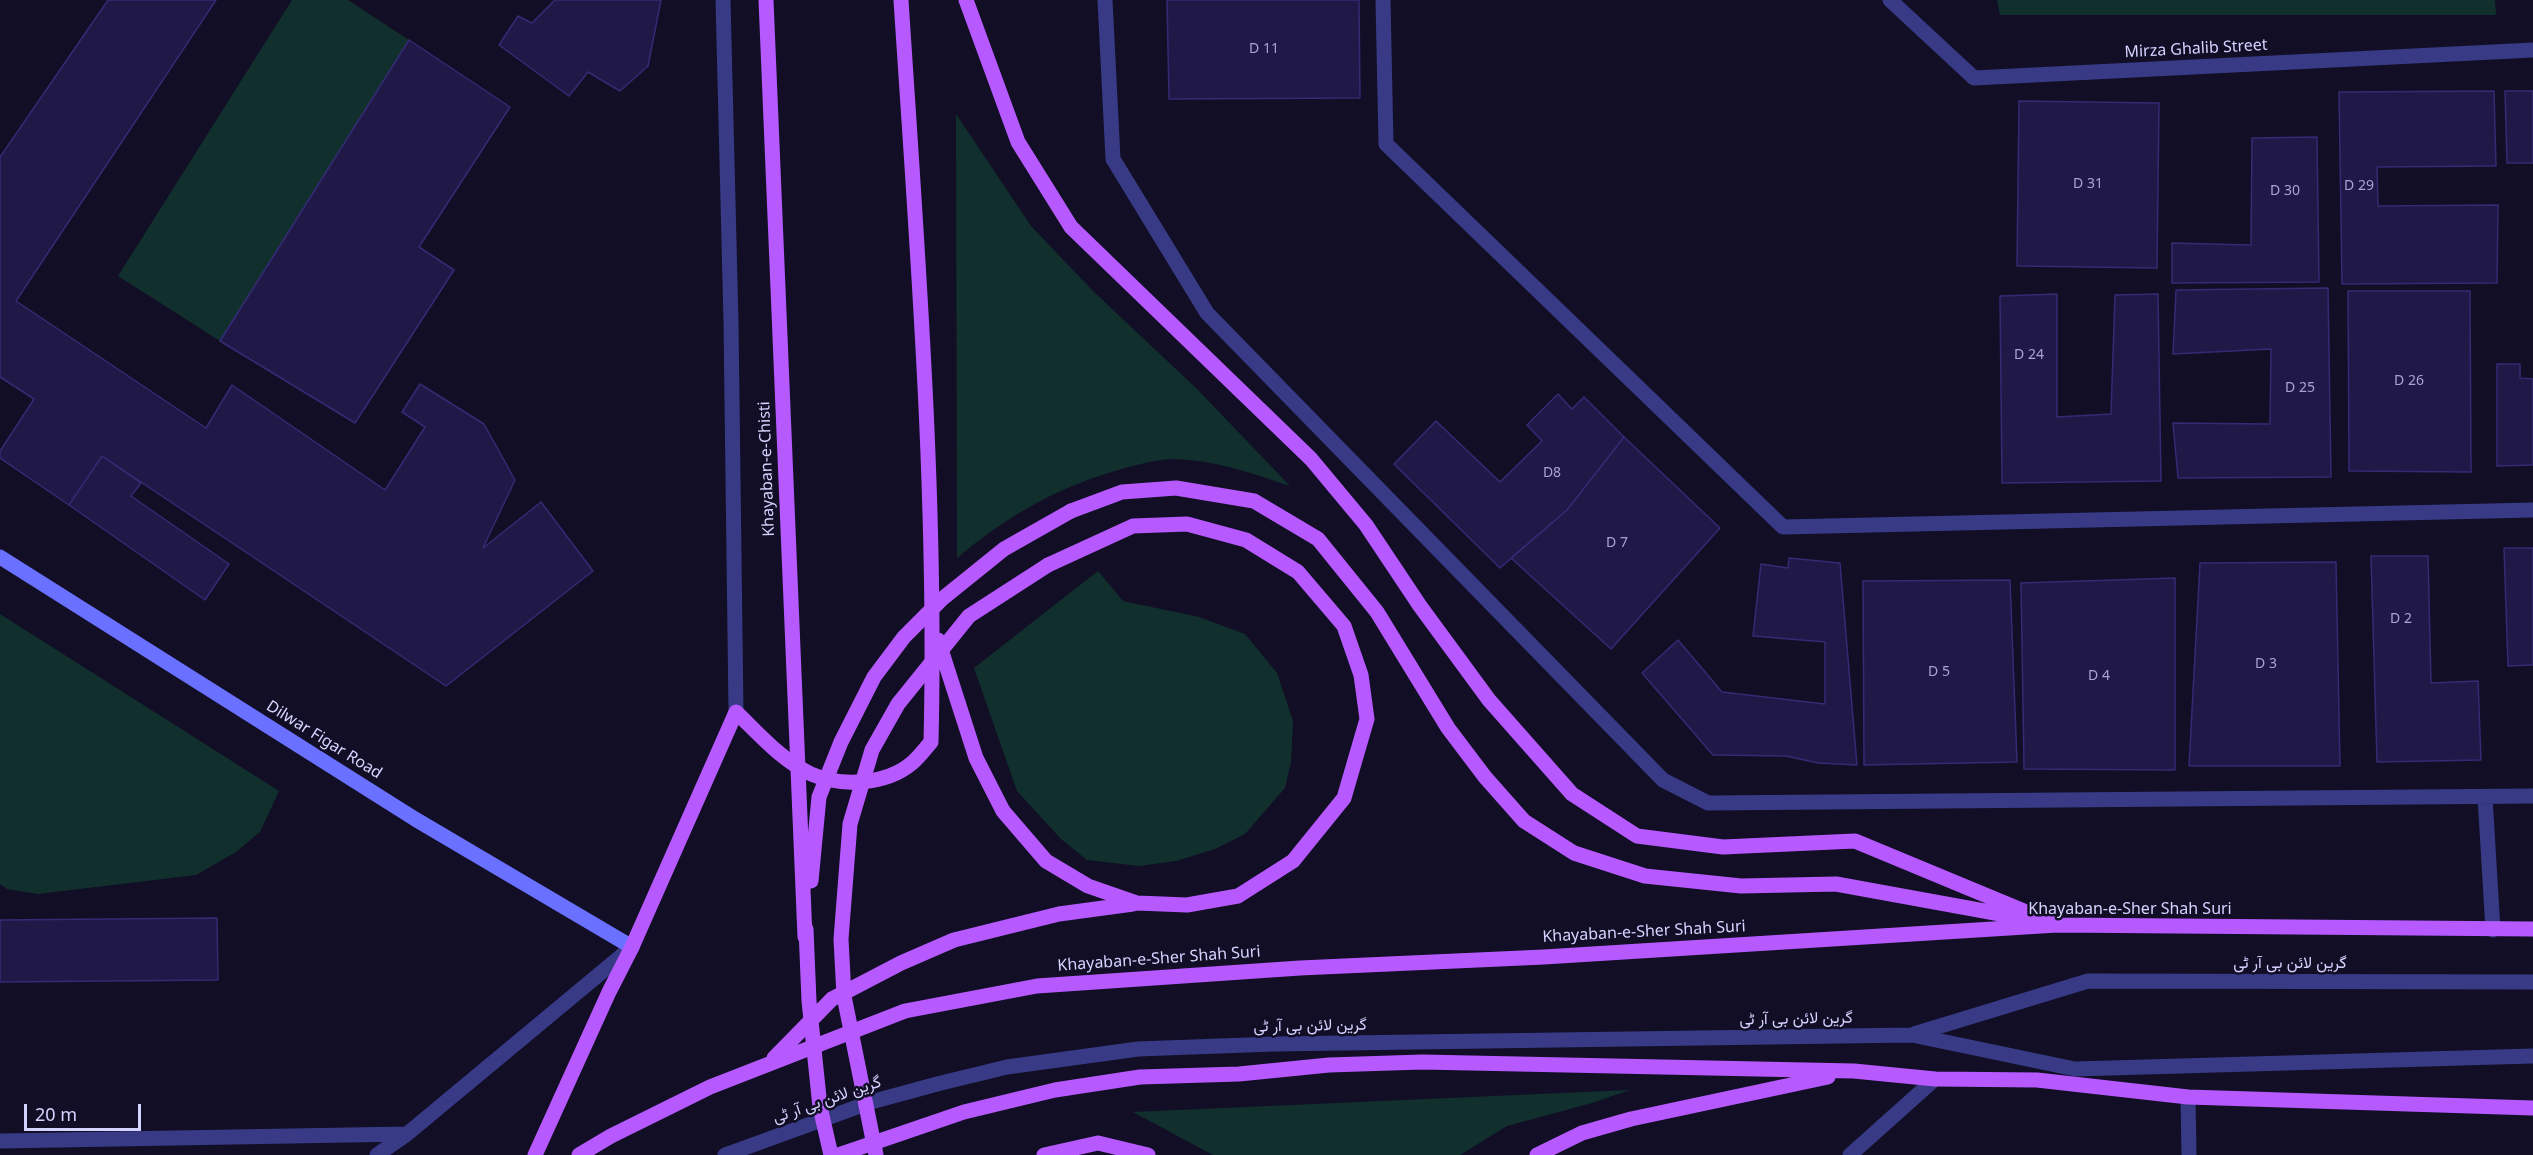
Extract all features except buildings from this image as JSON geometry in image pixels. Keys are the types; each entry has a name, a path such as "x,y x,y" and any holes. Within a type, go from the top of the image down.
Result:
{"main road":[{"name":"Khayaban-e-Chisti","path":"766,0 805,937"},
{"path":"535,1155 609,992 632,947 736,712 782,755 810,774 842,783 883,778 911,764 931,742 934,626 920,302 901,0"},
{"path":"966,0 1018,142 1071,227 1311,459 1366,525 1420,606 1489,700 1572,794 1636,836 1723,847 1855,841 2057,925"},
{"path":"831,1155 820,1107 805,937 819,797 841,742 874,677 904,637 942,599 1004,549 1071,511 1122,492 1176,488 1254,501 1318,539 1377,612 1448,728 1485,777 1524,821 1574,853 1644,876 1741,886 1836,884 2057,925"},
{"path":"769,1063 832,999 911,958 954,940 1059,914 1137,903 1187,905 1238,896 1293,861 1344,798 1366,719 1361,675 1344,626 1298,572 1246,540 1187,524 1133,526 1048,565 969,616 898,704 872,750 850,824 841,939 844,996 876,1155"},
{"path":"934,626 976,758 1003,811 1046,861 1088,886 1137,903"},
{"name":"Khayaban-e-Sher Shah Suri","path":"579,1155 611,1136 710,1087 905,1011 1037,986 1300,968 1544,957 2057,925 2533,929"},
{"path":"838,1155 964,1112 1055,1090 1140,1077 1239,1074 1329,1065 1422,1062 1854,1071 1935,1079 2037,1080 2188,1097 2533,1108"},
{"path":"1537,1155 1582,1133 1631,1119 1854,1071"},
{"path":"1044,1155 1098,1143 1148,1155"}],"street":[{"path":"723,0 731,322 736,712"},
{"path":"1106,0 1113,159 1207,313 1663,780 1708,803 2533,796"},
{"path":"1383,0 1386,144 1782,527 2533,510"},
{"name":"Mirza Ghalib Street","path":"1890,0 1974,78 2533,50"},
{"name":"Dilwar Figar Road","path":"0,557 406,813 632,947"},
{"path":"2485,797 2493,930"},
{"path":"377,1155 407,1134 632,947"},
{"name":"گرین لائن بی آر ٹی","path":"1912,1035 2088,981 2533,982"},
{"name":"گرین لائن بی آر ٹی","path":"725,1155 871,1102 941,1083 1007,1067 1137,1049 1274,1044 1912,1035 2075,1068 2533,1056"},
{"path":"1850,1155 1935,1079"},
{"path":"2188,1097 2189,1155"},
{"path":"0,1141 407,1134"}],"green space":[{"path":"292,0 348,0 409,40 220,341 118,276"},
{"path":"1997,0 2495,0 2496,15 2000,15"},
{"path":"956,114 1031,226 1093,291 1197,389 1290,486 1247,472 1204,462 1174,459 1150,462 1100,476 1056,493 996,528 957,558"},
{"path":"1098,571 1123,601 1199,617 1245,634 1277,673 1293,721 1291,762 1285,788 1245,834 1215,849 1176,861 1139,866 1087,860 1061,839 1017,791 974,668"},
{"path":"0,614 279,791 260,832 236,852 196,875 38,894 7,889 0,884"},
{"path":"1630,1090 1592,1103 1507,1126 1460,1155 1213,1155 1133,1112"}]}
